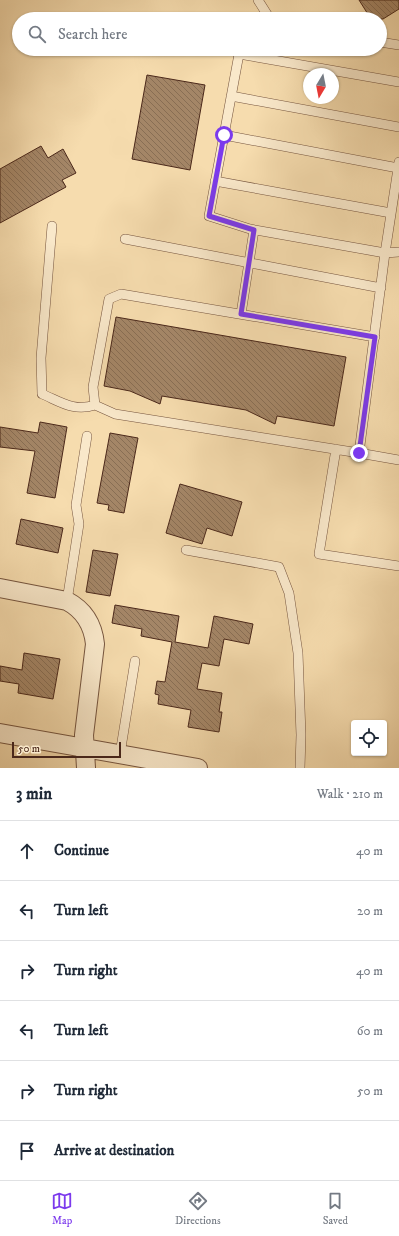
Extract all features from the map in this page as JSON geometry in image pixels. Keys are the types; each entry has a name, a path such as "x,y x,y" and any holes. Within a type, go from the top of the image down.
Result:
{"street":[{"path":"0,588 66,601 74,605 88,620 94,633 95,644 84,735 86,748 86,768"},
{"path":"0,733 198,768"}],"lane":[{"path":"258,0 266,12"},
{"path":"387,43 399,45"},
{"path":"240,56 209,216 254,230 385,253 399,252"},
{"path":"266,56 399,82"},
{"path":"231,96 399,127"},
{"path":"224,135 399,165 385,253 359,453"},
{"path":"215,181 391,213"},
{"path":"52,226 40,358 42,394 70,406 84,408 95,404 115,414 399,460"},
{"path":"241,314 254,230"},
{"path":"125,240 381,288"},
{"path":"95,404 93,386 109,299 121,294 375,337"},
{"path":"66,601 79,524 76,506 87,436"},
{"path":"336,449 319,554 399,566"},
{"path":"186,550 278,567 289,593 298,653 301,735 300,768"},
{"path":"120,754 135,661"}],"building":[{"path":"359,0 399,0 399,9 387,16 387,12 367,12"},
{"path":"147,75 205,85 190,170 132,159"},
{"path":"41,146 48,158 63,149 76,173 62,180 66,187 0,223 0,169"},
{"path":"116,317 346,357 334,426 277,416 275,424 246,410 162,396 160,404 130,391 104,386"},
{"path":"40,422 67,427 55,498 27,493 35,451 0,447 0,427 38,433"},
{"path":"110,433 138,438 124,513 108,510 109,505 97,503"},
{"path":"180,484 242,502 232,536 207,528 202,544 166,533"},
{"path":"21,519 63,528 58,553 16,544"},
{"path":"93,550 118,554 110,596 86,592"},
{"path":"115,605 179,616 175,642 208,648 214,616 253,624 249,644 224,639 219,666 202,663 197,689 222,693 219,712 222,712 219,732 188,727 191,710 158,704 159,695 155,694 157,681 165,682 172,642 141,636 142,629 112,623"},
{"path":"24,653 60,659 53,699 18,693 19,684 0,681 0,666 22,670"}],"route":[{"path":"224,135 209,216 254,230 241,314 375,337 359,453"}]}
